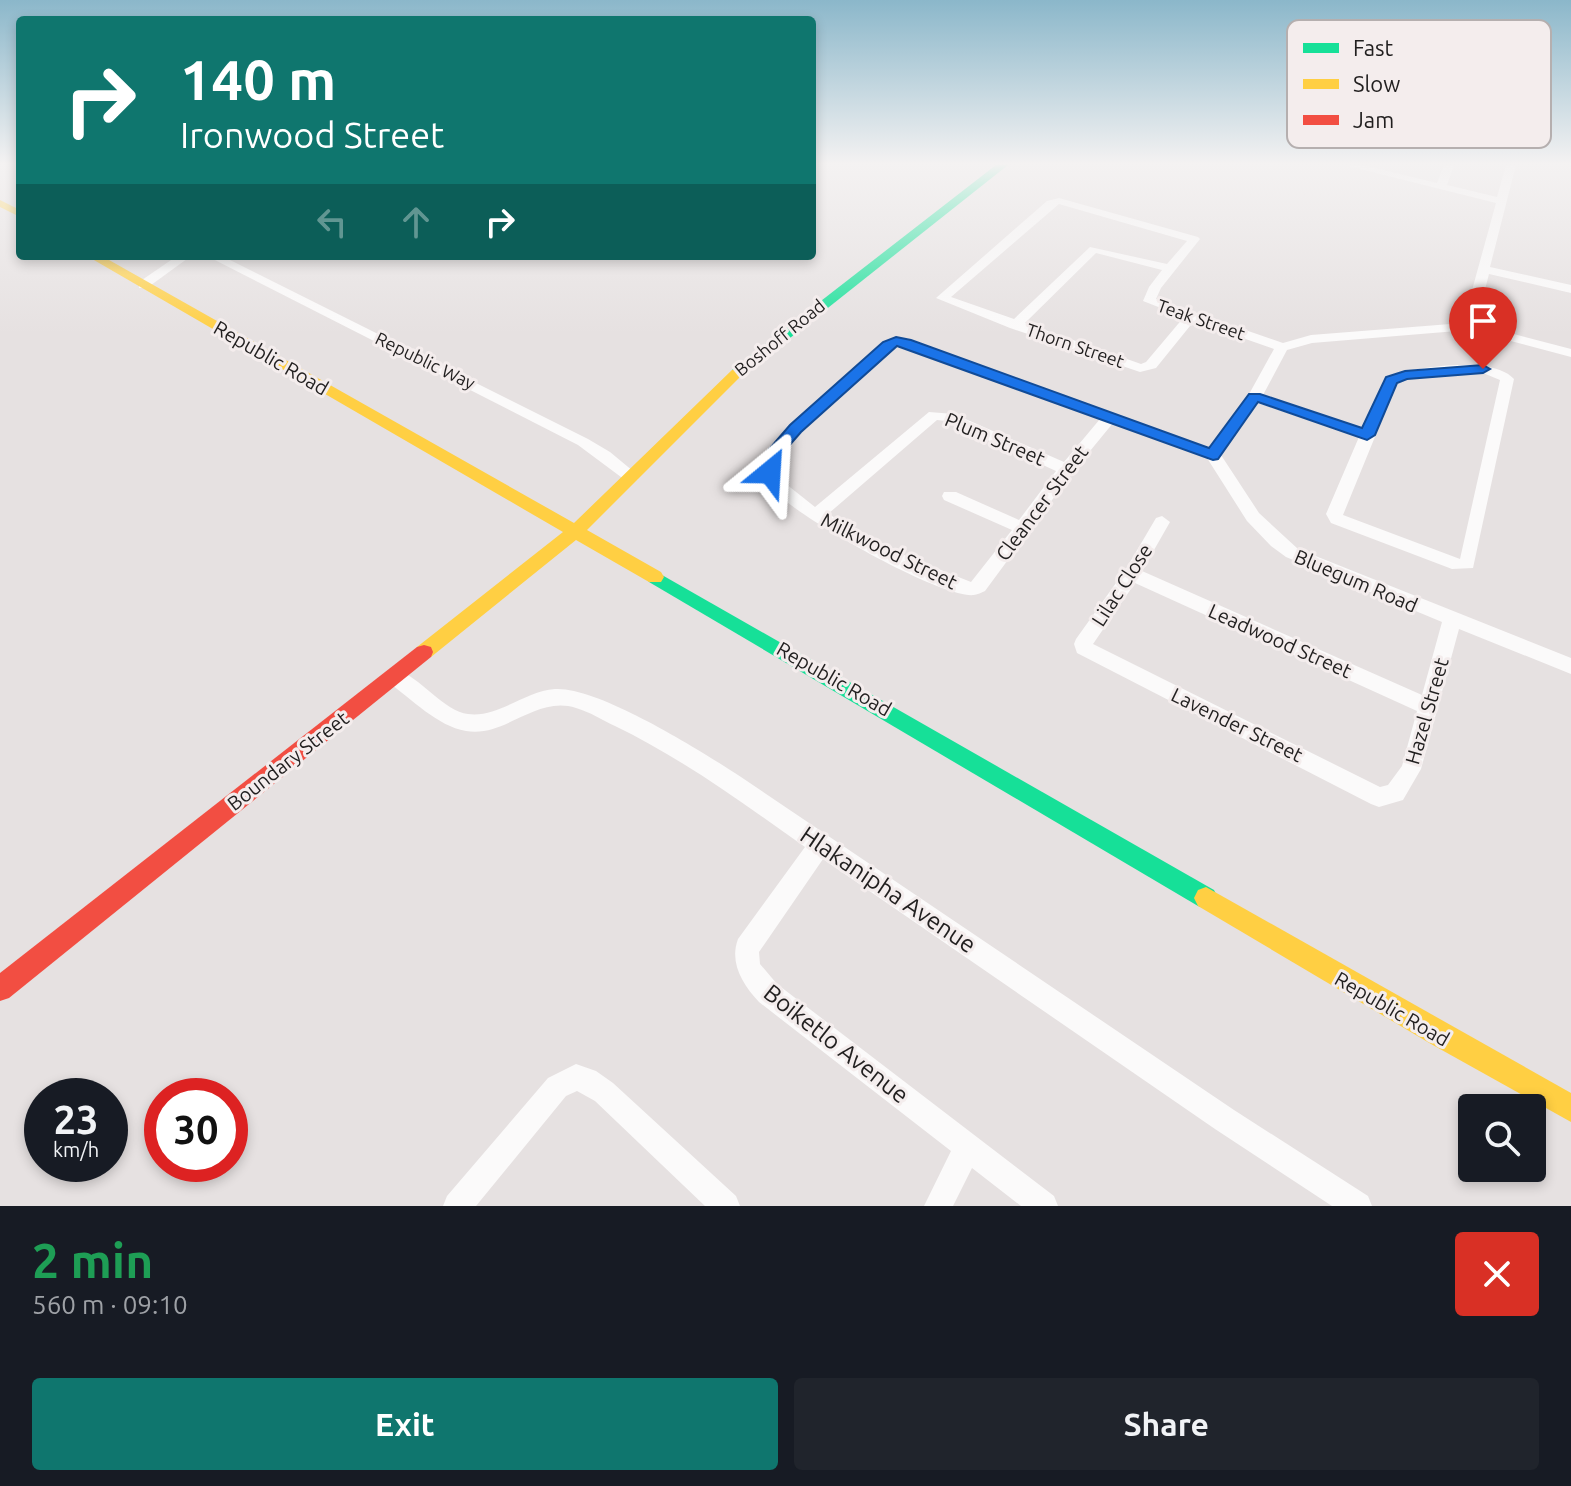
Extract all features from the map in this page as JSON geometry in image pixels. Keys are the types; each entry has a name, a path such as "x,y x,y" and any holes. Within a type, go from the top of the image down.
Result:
{"street":[{"name":"Boshoff Road","path":"575,532 755,356 930,221"},
{"name":"Teak Street","path":"942,298 1030,221"},
{"name":"Teak Street","path":"1127,221 1195,240 1148,300 1190,318 1282,347"},
{"path":"1469,326 1495,221"},
{"path":"1015,325 1094,249 1171,269"},
{"name":"Republic Road","path":"100,260 756,633 1470,1054 1571,1108"},
{"path":"143,285 179,260"},
{"name":"Republic Way","path":"221,260 571,436 605,455 631,476"},
{"path":"1484,269 1571,289"},
{"name":"Thorn Street","path":"942,298 1143,368 1153,363 1190,318"},
{"path":"1109,418 1213,455 1255,397 1282,347 1311,339 1469,326 1571,353"},
{"name":"Milkwood Street","path":"975,588 962,587 935,575 816,515 779,488 770,472 772,455 795,429 888,345 898,341 1109,418"},
{"path":"1486,369 1507,379 1466,565 1458,565 1335,517 1367,435 1389,383 1395,378 1486,369"},
{"path":"1255,397 1367,435"},
{"name":"Plum Street","path":"816,515 934,415 949,417 1066,469"},
{"name":"Cleancer Street","path":"975,588 1109,418"},
{"name":"Bluegum Road","path":"1213,455 1262,531 1280,548 1452,621 1571,666"},
{"path":"950,496 1023,528"},
{"name":"Lilac Close","path":"1084,648 1083,644 1132,574 1162,522"},
{"name":"Boundary Street","path":"0,989 575,532"},
{"name":"Leadwood Street","path":"1132,574 1428,707"},
{"name":"Hazel Street","path":"1392,795 1402,786 1411,769 1452,621"},
{"name":"Lavender Street","path":"1084,648 1377,796 1392,795"},
{"name":"Hlakanipha Avenue","path":"396,677 464,723 495,718 547,698 565,698 597,709 690,755 971,944 1226,1122 1358,1206"},
{"name":"Boiketlo Avenue","path":"820,844 747,948 751,973 768,993 1044,1206"},
{"path":"457,1206 557,1087 576,1077 587,1080 604,1092 726,1206"},
{"path":"938,1206 967,1148"}],"traffic: fast":[{"path":"737,373 931,221"},
{"path":"655,577 1206,898"}],"traffic: slow":[{"path":"100,260 655,577"},
{"path":"424,652 575,532 737,373"},
{"path":"1206,898 1571,1108"}],"traffic: jam":[{"path":"0,989 424,652"}],"route":[{"path":"770,472 772,455 795,429 896,341 906,342 1213,455 1255,397 1367,435 1391,380 1405,375 1483,369"}]}
